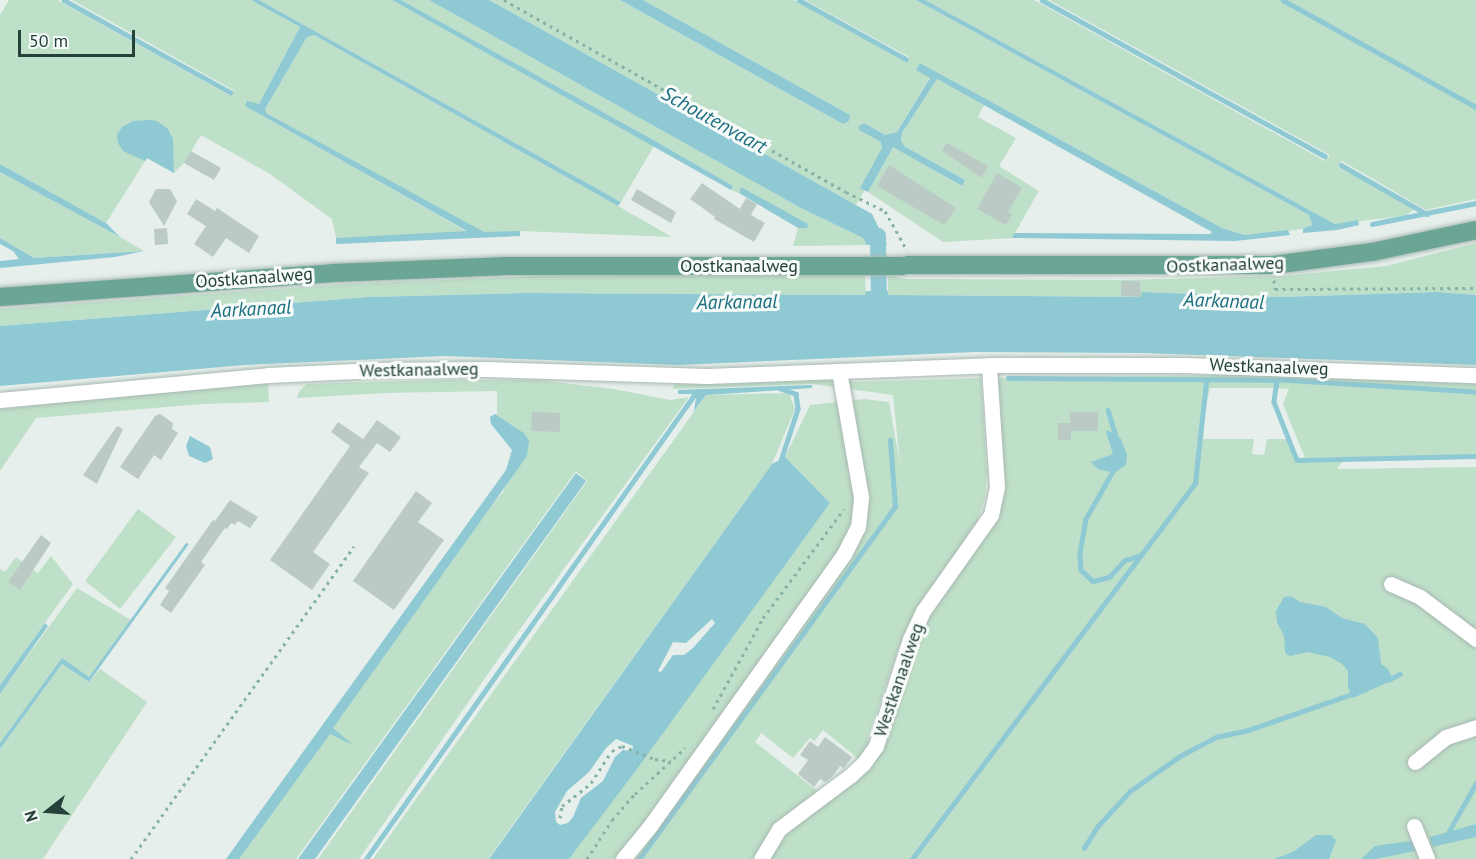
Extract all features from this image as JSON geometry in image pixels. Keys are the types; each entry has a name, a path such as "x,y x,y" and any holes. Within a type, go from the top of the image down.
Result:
{"main road":[{"name":"Oostkanaalweg","path":"0,297 333,273 459,268 849,266 906,258 1273,265 1383,250 1476,230"}],"street":[{"name":"Westkanaalweg","path":"761,859 779,829 863,765 876,746 910,639 923,611 991,515 997,487 989,365"},
{"name":"Westkanaalweg","path":"0,400 268,375 377,370 486,369 668,376 989,365 1184,365 1476,375"},
{"path":"623,859 650,826 844,554 858,527 860,494 839,371"},
{"path":"1391,584 1420,597 1476,639"},
{"path":"1415,762 1446,737 1476,727"},
{"path":"1414,826 1426,858"}],"path":[{"path":"504,0 846,192 885,211 906,258"},
{"path":"1273,265 1275,289 1476,288"},
{"path":"711,714 763,618 853,496 860,494"},
{"path":"130,859 354,546"},
{"path":"561,818 562,806 591,783 612,751 622,746 650,757 673,761"},
{"path":"587,859 612,820 635,794 687,746"}],"green space":[{"path":"9,0 57,0 229,95 233,90 72,0 251,0 300,27 259,104 245,106 468,232 336,238 332,219 270,174 201,135 184,163 174,173 147,158 106,223 0,164 0,15"},
{"path":"259,0 392,0 654,146 621,202"},
{"path":"401,0 429,0 799,207 863,238 867,245 793,246 798,228 807,228 740,189 739,193 731,190 733,186 657,142"},
{"path":"489,0 620,0 843,124 850,115 643,0 794,0 907,62 909,57 805,0 916,0 1309,215 1312,225 1303,229 1245,235 1222,228 920,63 917,70 930,77 897,132 885,135 864,123 860,130 881,142 882,149 861,187 865,190 856,205"},
{"path":"925,0 1034,0 1325,161 1330,155 1049,0 1280,0 1476,108 1476,199 1426,210 1342,161 1338,167 1415,209 1405,216 1335,224"},
{"path":"1287,0 1476,0 1476,105"},
{"path":"314,35 672,237 520,231 484,233 266,113 264,109 307,37"},
{"path":"937,79 984,105 978,117 1016,138 999,166 1039,191 1012,238 943,242 868,192 893,146 961,186 965,180 904,146 901,140 902,133"},
{"path":"0,172 144,251 34,258 0,238"},
{"path":"1476,243 1476,295 1437,292 1281,297 1142,292 1142,297 888,295 888,275 906,279 1122,280 1282,276 1386,266"},
{"path":"865,275 866,295 525,293 369,297 0,326 0,309 348,284 539,276"},
{"path":"1287,374 1476,383 1476,455 1305,458 1283,404 1289,389 1274,388 1210,388 1198,439 1254,439 1252,454 1264,455 1267,439 1288,439 1296,461 1342,462 1337,469 1476,467 1476,859 764,859 775,840 863,769 916,633 977,541 981,543 996,513 1003,490 1004,473 996,378"},
{"path":"812,378 855,382 981,378 987,473 985,497 978,519 905,642 900,644 869,735 868,746 860,760 823,730 815,741 810,738 793,758 761,733 755,742 820,793 756,859 569,859 830,503 785,457 810,405 864,399 889,402 900,464 893,395 813,384 673,389 674,383"},
{"path":"536,380 614,389 670,400 689,397 499,658 359,859 318,859 587,481 576,471 296,859 239,859 479,520 503,492 524,433 497,415 497,391 385,393 297,398 299,392 306,384"},
{"path":"268,383 269,402 202,404 36,418 0,471 0,409"},
{"path":"789,393 795,409 772,464 488,859 373,859 706,395"},
{"path":"138,509 176,537 120,609 85,581"},
{"path":"51,556 73,584 0,685 0,569 5,572 16,557 38,573"},
{"path":"77,588 131,620 89,677 62,659 0,743 0,694"},
{"path":"62,664 89,682 100,669 147,702 43,859 0,859 0,749"}],"water":[{"path":"251,0 259,0 621,202 618,206 314,35 307,37 265,109 266,113 484,232 520,231 520,236 336,244 336,238 467,231 245,106 247,101 259,104 300,27"},
{"path":"392,0 401,0 657,142 733,186 731,190"},
{"path":"429,0 489,0 872,214 887,245 867,245 863,238 799,207"},
{"path":"620,0 643,0 850,115 849,121 843,124"},
{"path":"916,0 925,0 1335,224 1358,220 1359,225 1337,230 1303,233 1303,229 1312,225 1309,215"},
{"path":"920,63 1222,228 1245,235 1288,230 1290,235 1235,241 1012,238 1014,233 1210,234 1212,232 937,79 902,133 901,140 904,146 965,180 962,186 893,147 868,192 860,188 882,148 881,142 859,130 859,126 864,123 885,135 897,132 930,78 916,70"},
{"path":"133,121 157,121 168,129 173,139 174,173 147,158 145,161 123,151 118,143 117,135 122,127"},
{"path":"0,164 106,223 120,237 0,172"},
{"path":"741,187 808,224 807,228 798,228 739,193"},
{"path":"0,238 34,258 144,251 115,257 0,268 0,261 19,259 13,251 0,244"},
{"name":"Aarkanaal","path":"866,291 888,291 888,295 1141,297 1142,292 1281,297 1437,292 1476,295 1476,365 1143,353 975,352 678,365 446,356 245,365 0,386 0,326 369,297 525,293 865,295"},
{"path":"812,385 812,388 706,395 694,411 696,398 691,394 678,394 678,390"},
{"path":"495,414 524,433 529,441 527,456 333,728 353,745 330,734 239,859 226,859 506,470 512,450 491,424 490,417"},
{"path":"1108,430 1121,439 1127,455 1126,465 1114,473 1098,469 1091,462 1113,454 1106,432"},
{"path":"190,436 210,447 213,459 205,463 189,456 186,446"},
{"path":"785,457 830,503 569,859 489,859 772,464","holes":["712,619 715,623 693,648 684,655 673,655 661,672 658,671 673,642 686,643","616,739 633,746 632,751 623,750 615,757 603,781 581,798 568,823 560,825 556,822 555,812 567,791 589,772 606,748"]},
{"path":"576,473 586,481 315,859 298,859"},
{"path":"186,543 189,544 89,682 62,664 0,749 0,743 62,658 89,677"},
{"path":"1291,596 1300,602 1326,607 1342,618 1365,624 1378,638 1381,664 1388,669 1393,680 1353,698 1348,688 1348,671 1342,664 1330,657 1307,652 1290,656 1285,653 1284,636 1277,622 1276,611 1284,597"},
{"path":"45,623 48,626 0,694 0,685"},
{"path":"1476,824 1476,837 1432,847 1430,837"},
{"path":"1316,835 1331,835 1336,840 1329,859 1274,859 1293,852"},
{"path":"1417,840 1420,850 1376,859 1361,859 1375,846"}],"building":[{"path":"947,143 988,166 982,178 942,151"},
{"path":"191,151 221,168 214,180 184,163"},
{"path":"889,165 956,208 944,225 877,186"},
{"path":"997,173 1022,188 1008,212 1012,214 1006,225 977,209"},
{"path":"702,183 740,209 746,198 757,204 751,215 765,223 754,242 714,219 715,217 690,199"},
{"path":"156,189 170,189 177,201 164,226 149,202"},
{"path":"637,189 676,212 671,223 631,200"},
{"path":"196,199 215,211 217,208 259,236 249,253 226,238 213,257 194,244 206,226 187,214"},
{"path":"167,228 168,244 155,245 154,229"},
{"path":"1121,281 1140,281 1141,297 1121,296"},
{"path":"532,412 560,413 560,432 531,431"},
{"path":"1070,412 1098,412 1098,431 1071,431 1071,440 1058,440 1058,423 1070,423"},
{"path":"160,414 173,423 172,429 178,433 161,460 154,455 138,479 120,467 155,416"},
{"path":"377,420 401,437 390,452 377,443 359,467 369,473 313,552 330,564 312,590 270,560 350,446 331,432 338,422 363,439"},
{"path":"117,426 123,429 97,484 83,475"},
{"path":"416,491 432,503 418,522 444,540 394,610 353,581"},
{"path":"230,500 258,517 250,528 238,521 235,525 231,523 227,529 225,528 201,562 205,565 171,613 160,605 169,591 165,588"},
{"path":"41,535 51,543 20,590 8,582"},
{"path":"825,737 852,757 844,768 840,766 832,777 825,782 820,779 814,787 798,774 808,760 800,755 810,741 818,747"}],"waterway":[{"path":"64,0 230,92"},
{"path":"799,0 906,59"},
{"path":"1042,0 1325,156"},
{"path":"1283,0 1476,107"},
{"path":"1341,165 1427,214"},
{"path":"1372,224 1476,203"},
{"name":"Schoutenvaart","path":"866,230 878,236 879,311"},
{"path":"1008,378 1277,380"},
{"path":"1476,392 1277,380 1274,402 1297,460 1476,456"},
{"path":"912,859 1195,483 1206,381"},
{"path":"779,388 796,394 798,409 780,464"},
{"path":"366,859 697,391"},
{"path":"1108,410 1116,437"},
{"path":"639,859 895,507 890,440"},
{"path":"1115,468 1086,519 1080,553 1081,570 1093,581 1109,577 1125,560 1141,555"},
{"path":"1388,680 1400,674"},
{"path":"1084,848 1098,826 1130,791 1180,756 1216,737 1248,730 1355,693"},
{"path":"1449,831 1476,783"}]}
